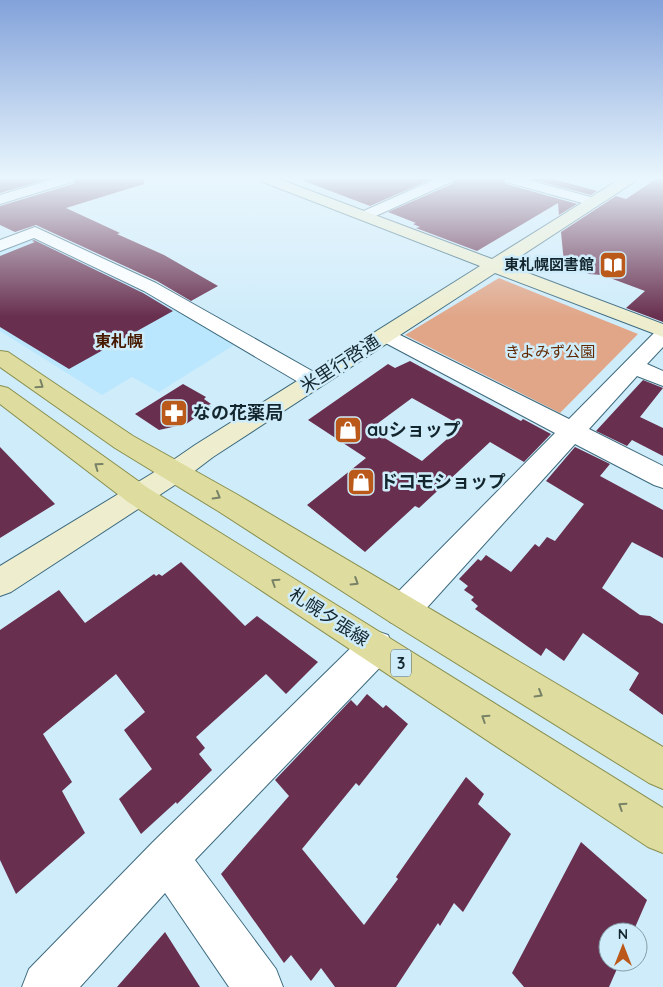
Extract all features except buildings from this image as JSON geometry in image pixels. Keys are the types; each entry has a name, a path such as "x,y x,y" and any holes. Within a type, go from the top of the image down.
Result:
{"main road":[{"path":"0,357 124,442 228,502 402,612 663,769"},
{"name":"札幌夕張線","path":"0,394 138,494 663,832"}],"street":[{"path":"387,225 663,331"},
{"name":"米里行啓通","path":"0,582 175,472 204,451 557,225"},
{"path":"0,246 35,232 150,286 313,381"},
{"path":"384,335 663,478"},
{"path":"402,612 663,335"},
{"path":"632,366 663,379"},
{"path":"47,987 167,858 376,647"},
{"path":"167,858 258,987"}],"shaded area":[{"path":"30,237 141,290 234,345 159,392 132,377 102,395 0,331 0,249"}],"green space":[{"name":"きよみず公園","path":"499,278 638,334 560,413 405,335"}],"place":[{"name":"東札幌図書館","path":"613,265"},
{"name":"なの花薬局","path":"174,413"},
{"name":"auショップ","path":"348,430"},
{"name":"ドコモショップ","path":"361,482"}],"district":[{"name":"東札幌","path":"119,341"}]}
